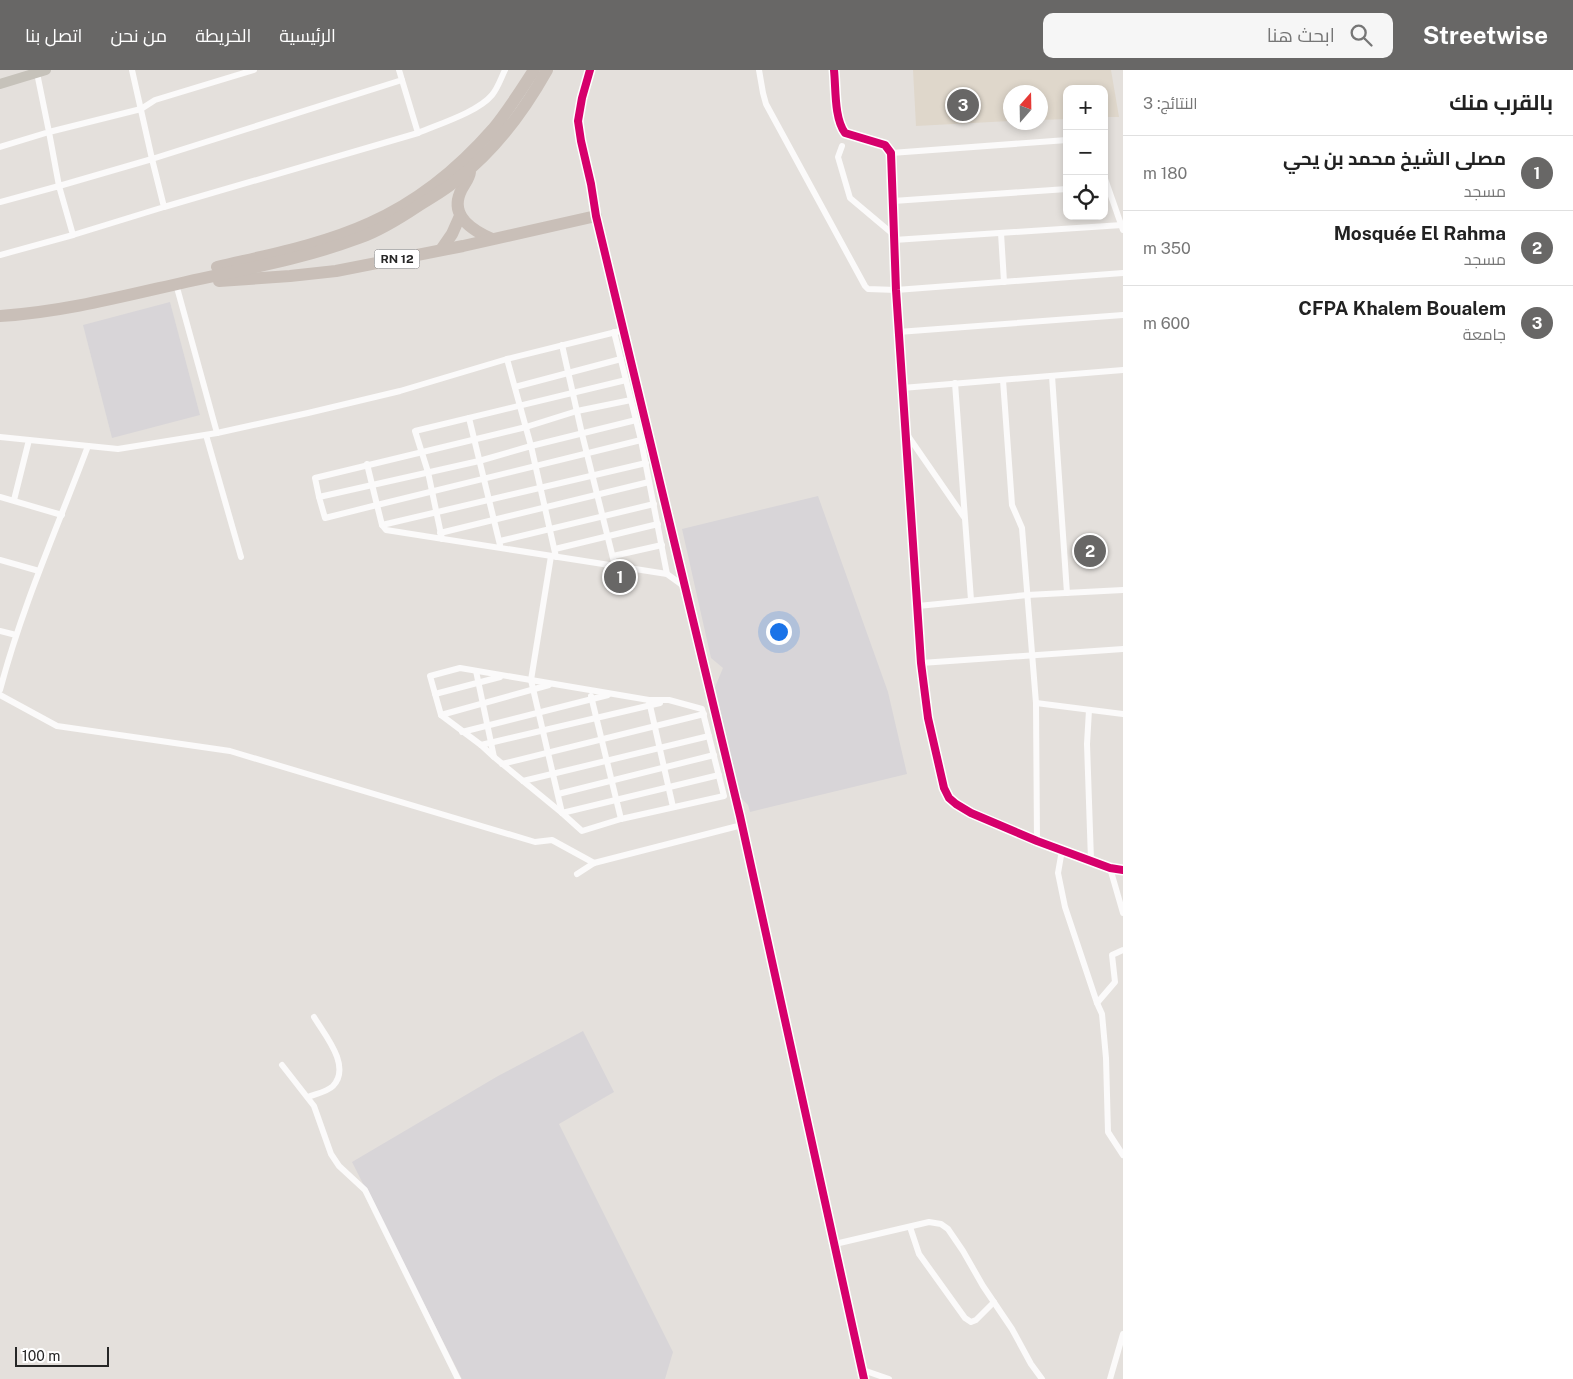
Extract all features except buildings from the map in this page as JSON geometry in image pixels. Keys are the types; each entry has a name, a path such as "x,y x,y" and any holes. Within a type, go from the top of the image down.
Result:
{"highway":[{"path":"0,308 61,302 124,289 288,250 334,237 372,223 433,186 467,156 494,128 534,70"},
{"path":"194,280 273,264 314,253 361,238 402,216 458,180 484,157 520,115 547,70"},
{"path":"441,250 452,234 460,216 459,196 469,178 470,169"},
{"path":"460,216 478,232 492,239"},
{"name":"RN 12","path":"0,316 61,310 194,280 240,280 336,271 596,216"}],"main road":[{"path":"0,84 41,71"}],"street":[{"path":"132,70 164,207"},
{"path":"0,147 141,109 155,100 254,70"},
{"path":"399,70 418,133"},
{"path":"0,255 418,133 462,115 482,104 492,95 505,70"},
{"path":"590,70 578,121 596,216 742,824 864,1374 889,1379"},
{"path":"759,70 766,104 868,289 896,290 1123,273"},
{"path":"834,70 838,118 841,128 850,136 885,145 891,153 898,332 921,663 928,718 944,788 949,798 971,813 1037,841 1110,868 1123,870"},
{"path":"41,71 59,186 73,235"},
{"path":"0,202 152,159 402,80"},
{"path":"891,153 1063,140"},
{"path":"842,146 838,157 850,198 894,238 1122,228 1108,191"},
{"path":"893,201 1063,189"},
{"path":"1001,233 1004,282"},
{"path":"176,284 217,432"},
{"path":"898,332 1123,315"},
{"path":"0,437 118,449 206,434 308,413 390,393 507,359 624,330"},
{"path":"614,332 641,440 667,574"},
{"path":"562,345 615,566"},
{"path":"507,359 531,446 555,549 531,680 562,813"},
{"path":"515,387 621,359"},
{"path":"902,388 1123,370"},
{"path":"1052,376 1067,593"},
{"path":"441,536 428,472 415,431 626,380"},
{"path":"1003,380 1012,505 1022,528 1036,703 1037,841"},
{"path":"955,383 971,600"},
{"path":"631,400 315,478 319,497 325,518 641,440"},
{"path":"469,418 500,545"},
{"path":"319,497 480,461 531,446 636,420"},
{"path":"905,432 965,518"},
{"path":"206,434 241,557"},
{"path":"14,500 29,440"},
{"path":"0,690 3,664 16,635 88,446"},
{"path":"382,526 646,463"},
{"path":"367,464 382,526 386,530 500,545 554,556 667,574 685,587"},
{"path":"441,536 494,520 649,482"},
{"path":"0,497 62,516"},
{"path":"500,545 550,529 654,504"},
{"path":"555,549 658,524"},
{"path":"613,556 662,545"},
{"path":"0,560 39,571"},
{"path":"918,606 1027,595 1123,590"},
{"path":"0,631 16,635"},
{"path":"921,663 1123,649"},
{"path":"481,745 596,718 649,702 668,700 702,709 724,796 621,819 582,831 481,745 441,715 430,676 460,668 649,702"},
{"path":"476,671 494,757"},
{"path":"435,694 503,676"},
{"path":"441,715 552,684"},
{"path":"589,690 621,819"},
{"path":"462,732 612,694"},
{"path":"0,695 57,726 230,751 535,842 552,840 594,863"},
{"path":"649,702 674,807"},
{"path":"1036,703 1123,714"},
{"path":"1089,710 1087,744 1091,860"},
{"path":"502,764 704,714"},
{"path":"523,781 709,736"},
{"path":"558,794 714,755"},
{"path":"562,813 719,775"},
{"path":"577,874 594,863 742,824"},
{"path":"1062,850 1058,873 1065,907 1102,1014 1106,1058 1108,1132 1123,1155"},
{"path":"1110,868 1123,913"},
{"path":"1097,1003 1115,982 1112,955 1123,950"},
{"path":"308,1097 333,1086 339,1072 338,1059 334,1048 314,1017"},
{"path":"282,1065 314,1106 331,1154 340,1166 365,1190 458,1379"},
{"path":"835,1244 929,1222 941,1224 948,1229 963,1251 1042,1379"},
{"path":"910,1227 919,1254 965,1318 971,1322 976,1320 994,1302"},
{"path":"1110,1379 1123,1334"}],"shaded area":[{"path":"913,70 1111,70 1119,117 1108,117 1108,85 1063,85 1063,119 1048,120 1048,85 1003,85 1003,121 916,126"},
{"path":"170,302 200,415 112,438 83,325"},
{"path":"818,496 888,692 907,774 750,812 748,805 739,796 715,687 723,668 711,658 682,529"},
{"path":"583,1031 614,1092 559,1124 673,1352 665,1379 462,1379 352,1162 498,1076"}],"cycle path":[{"path":"590,70 578,121 596,216 740,816 864,1379"},
{"path":"834,70 837,111 841,127 845,133 885,145 891,153 896,290 921,663 928,718 944,788 949,798 971,813 1037,841 1110,868 1123,870"}],"place":[{"name":"CFPA Khalem Boualem","path":"963,105"},
{"name":"Mosquée El Rahma","path":"1090,551"},
{"name":"مصلى الشيخ محمد بن يحي","path":"620,577"}]}
